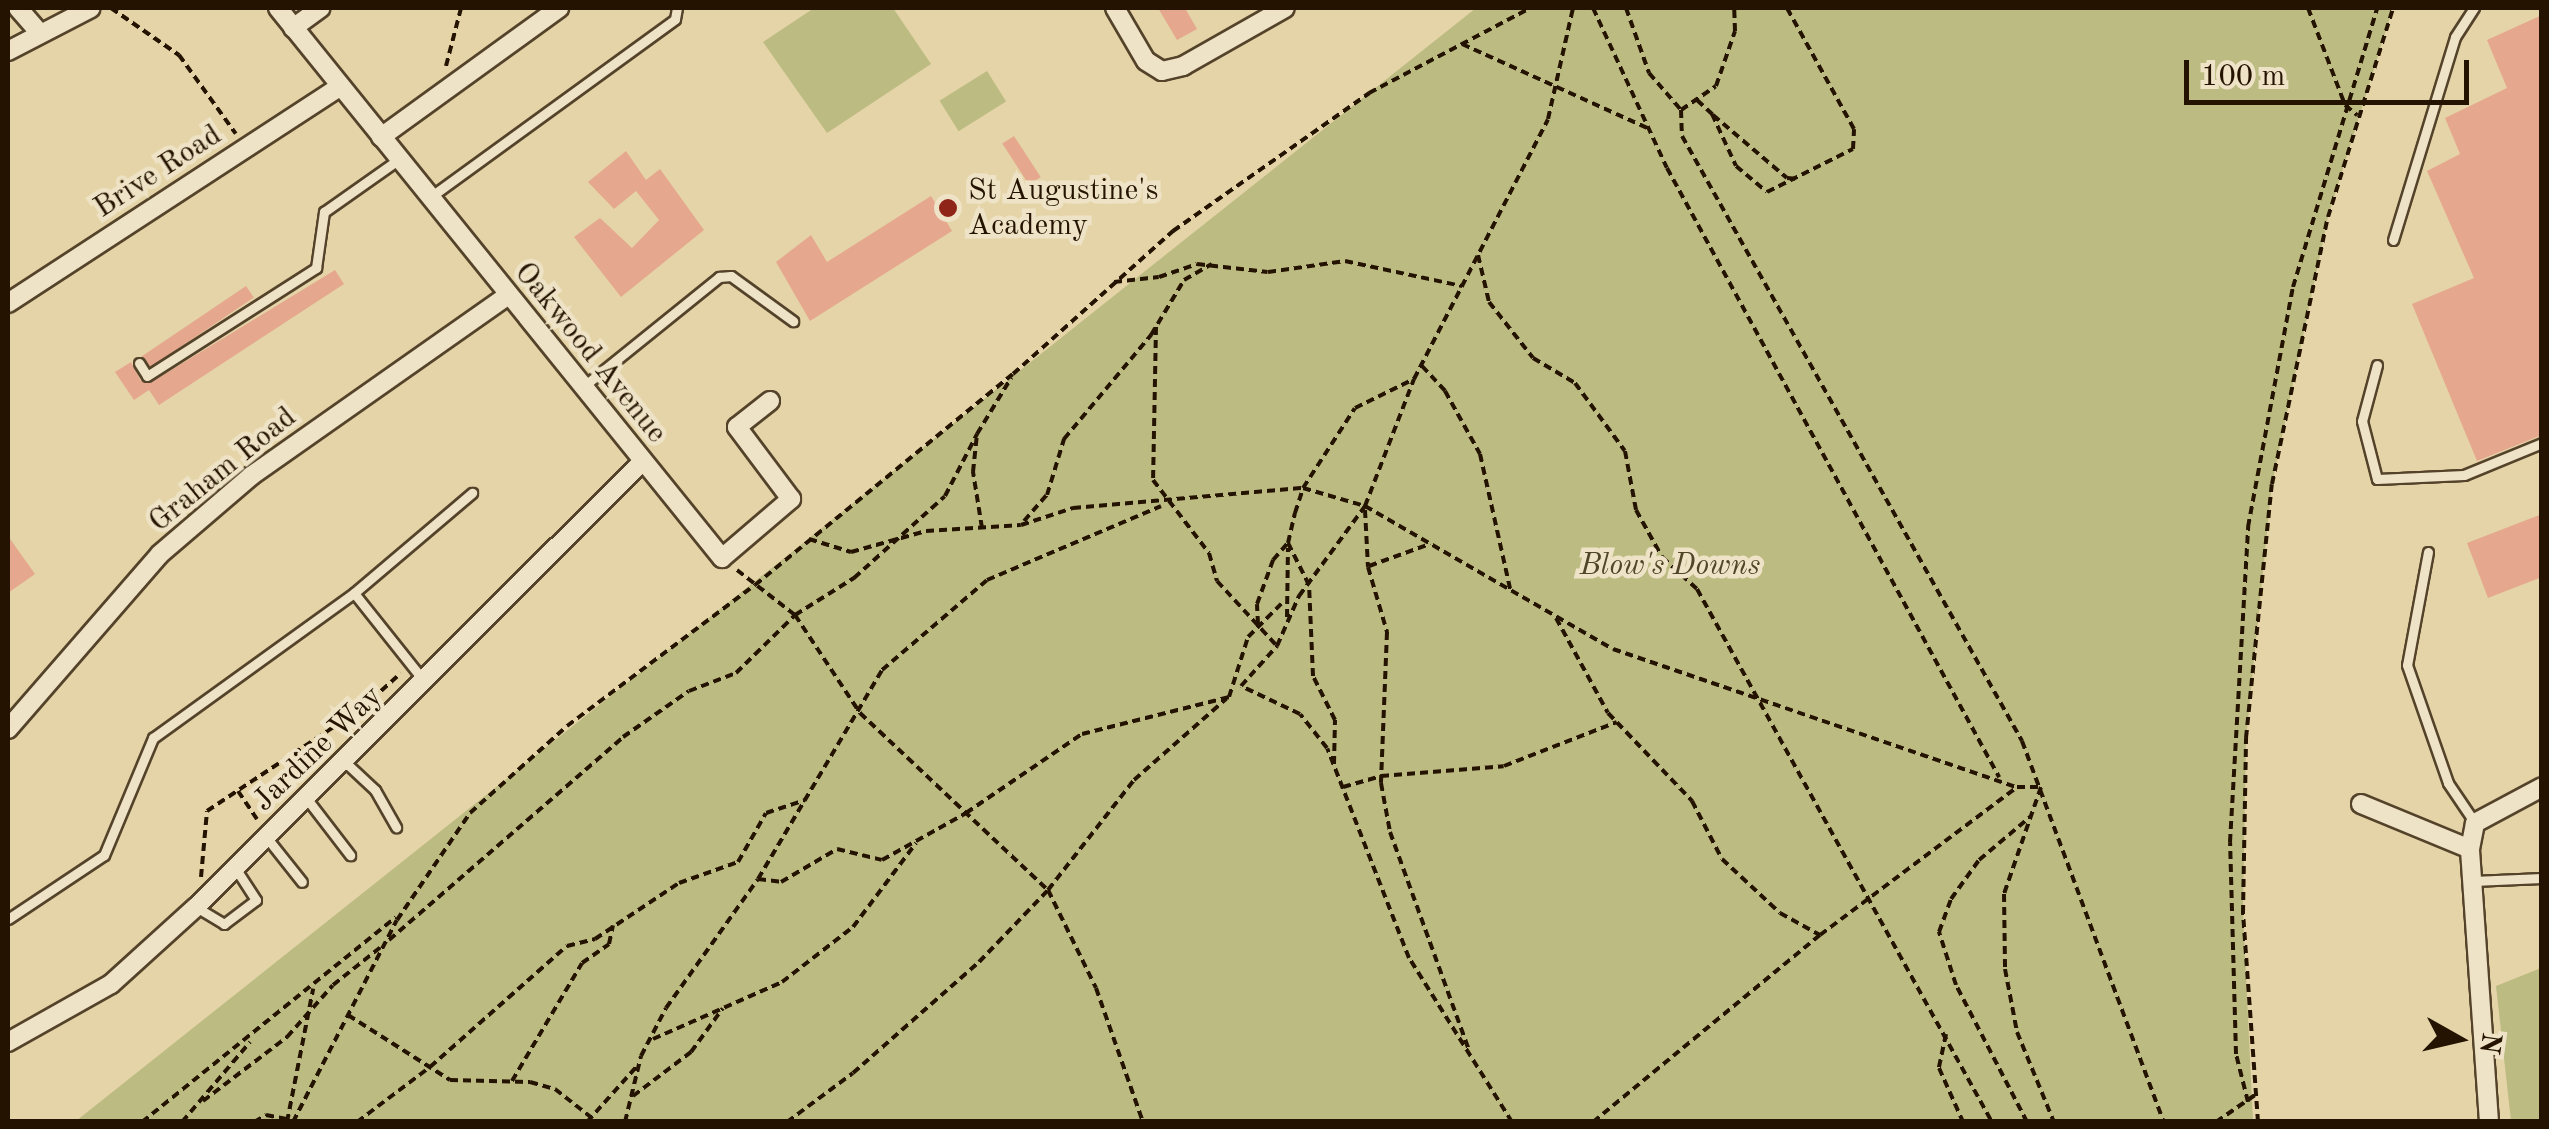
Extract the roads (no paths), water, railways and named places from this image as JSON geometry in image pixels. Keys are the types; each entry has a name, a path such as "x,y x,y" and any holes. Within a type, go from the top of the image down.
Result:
{"street":[{"path":"18,8 36,30"},
{"path":"8,51 36,30 91,8"},
{"name":"Oakwood Avenue","path":"278,8 722,558 791,499 737,428 770,402"},
{"path":"293,28 321,8"},
{"path":"381,137 560,8"},
{"path":"1115,8 1146,62 1162,71 1184,66 1285,8"},
{"name":"Brive Road","path":"8,302 339,87"},
{"name":"Graham Road","path":"8,729 160,554 252,476 508,295"},
{"name":"Jardine Way","path":"8,1042 111,984 198,905 265,832 426,682 642,462"},
{"path":"2490,1122 2470,850 2475,822 2542,787"},
{"path":"2361,804 2470,850"}],"lane":[{"path":"429,198 675,18 677,8"},
{"path":"2393,240 2448,55 2474,8"},
{"path":"139,363 147,376 316,268 324,212 399,158"},
{"path":"581,388 719,277 731,276 793,321"},
{"path":"2377,365 2362,421 2376,479 2464,474 2542,443"},
{"path":"8,919 104,854 153,738 354,593 472,493"},
{"path":"2428,552 2406,665 2448,783 2475,822"},
{"path":"354,593 426,682"},
{"path":"344,762 375,790 396,827"},
{"path":"305,793 350,855"},
{"path":"265,832 302,882"},
{"path":"198,905 224,924 256,900 235,868"},
{"path":"2470,882 2542,878"}],"place":[{"name":"St Augustine's Academy","path":"948,208"}],"park label":[{"name":"Blow's Downs","path":"1670,566"}]}
